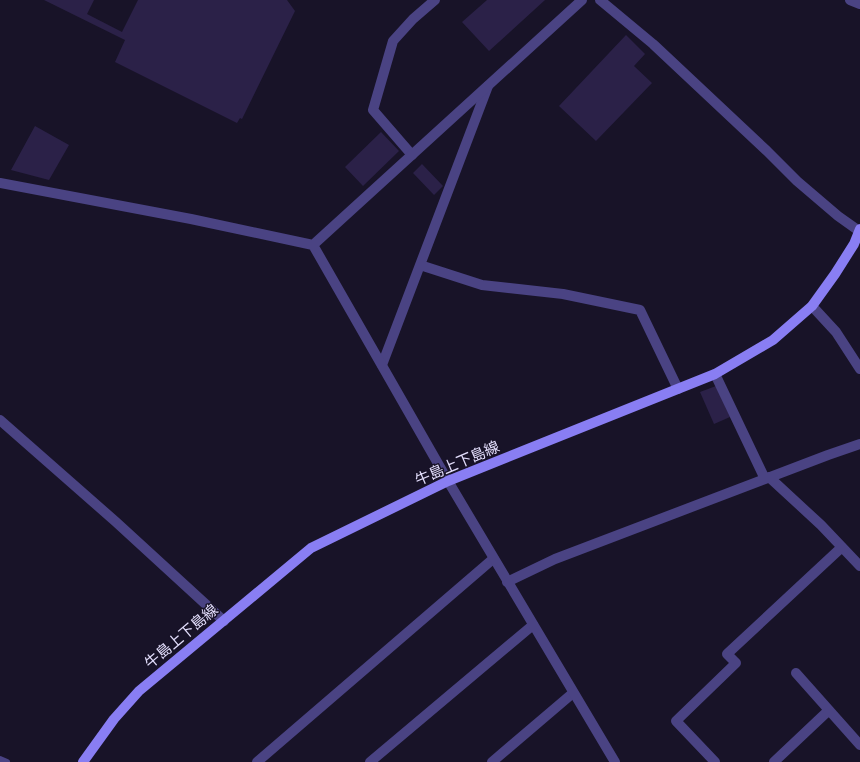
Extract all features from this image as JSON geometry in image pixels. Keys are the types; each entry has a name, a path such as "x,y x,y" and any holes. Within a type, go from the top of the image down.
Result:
{"main road":[{"name":"牛島上下島線","path":"83,762 114,719 139,691 312,548 448,481 715,374 773,340 812,306 857,245 860,230"}],"street":[{"path":"412,155 373,110 393,41 413,19 435,0"},
{"path":"314,245 582,0"},
{"path":"600,0 653,44 797,181 838,216 860,230"},
{"path":"850,0 860,4"},
{"path":"382,365 488,86"},
{"path":"0,183 191,219 314,245 448,481 573,693 610,760"},
{"path":"420,265 482,284 563,294 640,310 678,389"},
{"path":"812,306 836,332 860,369"},
{"path":"715,374 767,478 821,525 860,566"},
{"path":"0,420 224,621"},
{"path":"507,582 555,559 860,444"},
{"path":"715,762 676,721 736,663 727,654 842,547"},
{"path":"257,762 493,559"},
{"path":"370,762 533,626"},
{"path":"796,673 828,711 860,745"},
{"path":"492,762 573,693"},
{"path":"774,762 828,711"}],"lane":[{"path":"0,759 7,762"}],"building":[{"path":"44,0 94,0 87,14 122,32 138,0 287,0 295,11 242,119 240,118 237,123 115,62 125,40"},
{"path":"487,0 545,0 489,51 462,22"},
{"path":"626,35 645,54 634,66 652,83 596,141 559,106"},
{"path":"35,126 69,145 49,180 11,170"},
{"path":"381,132 399,151 363,186 345,167"},
{"path":"422,164 443,186 434,195 413,173"},
{"path":"716,386 730,417 714,424 700,392"}]}
